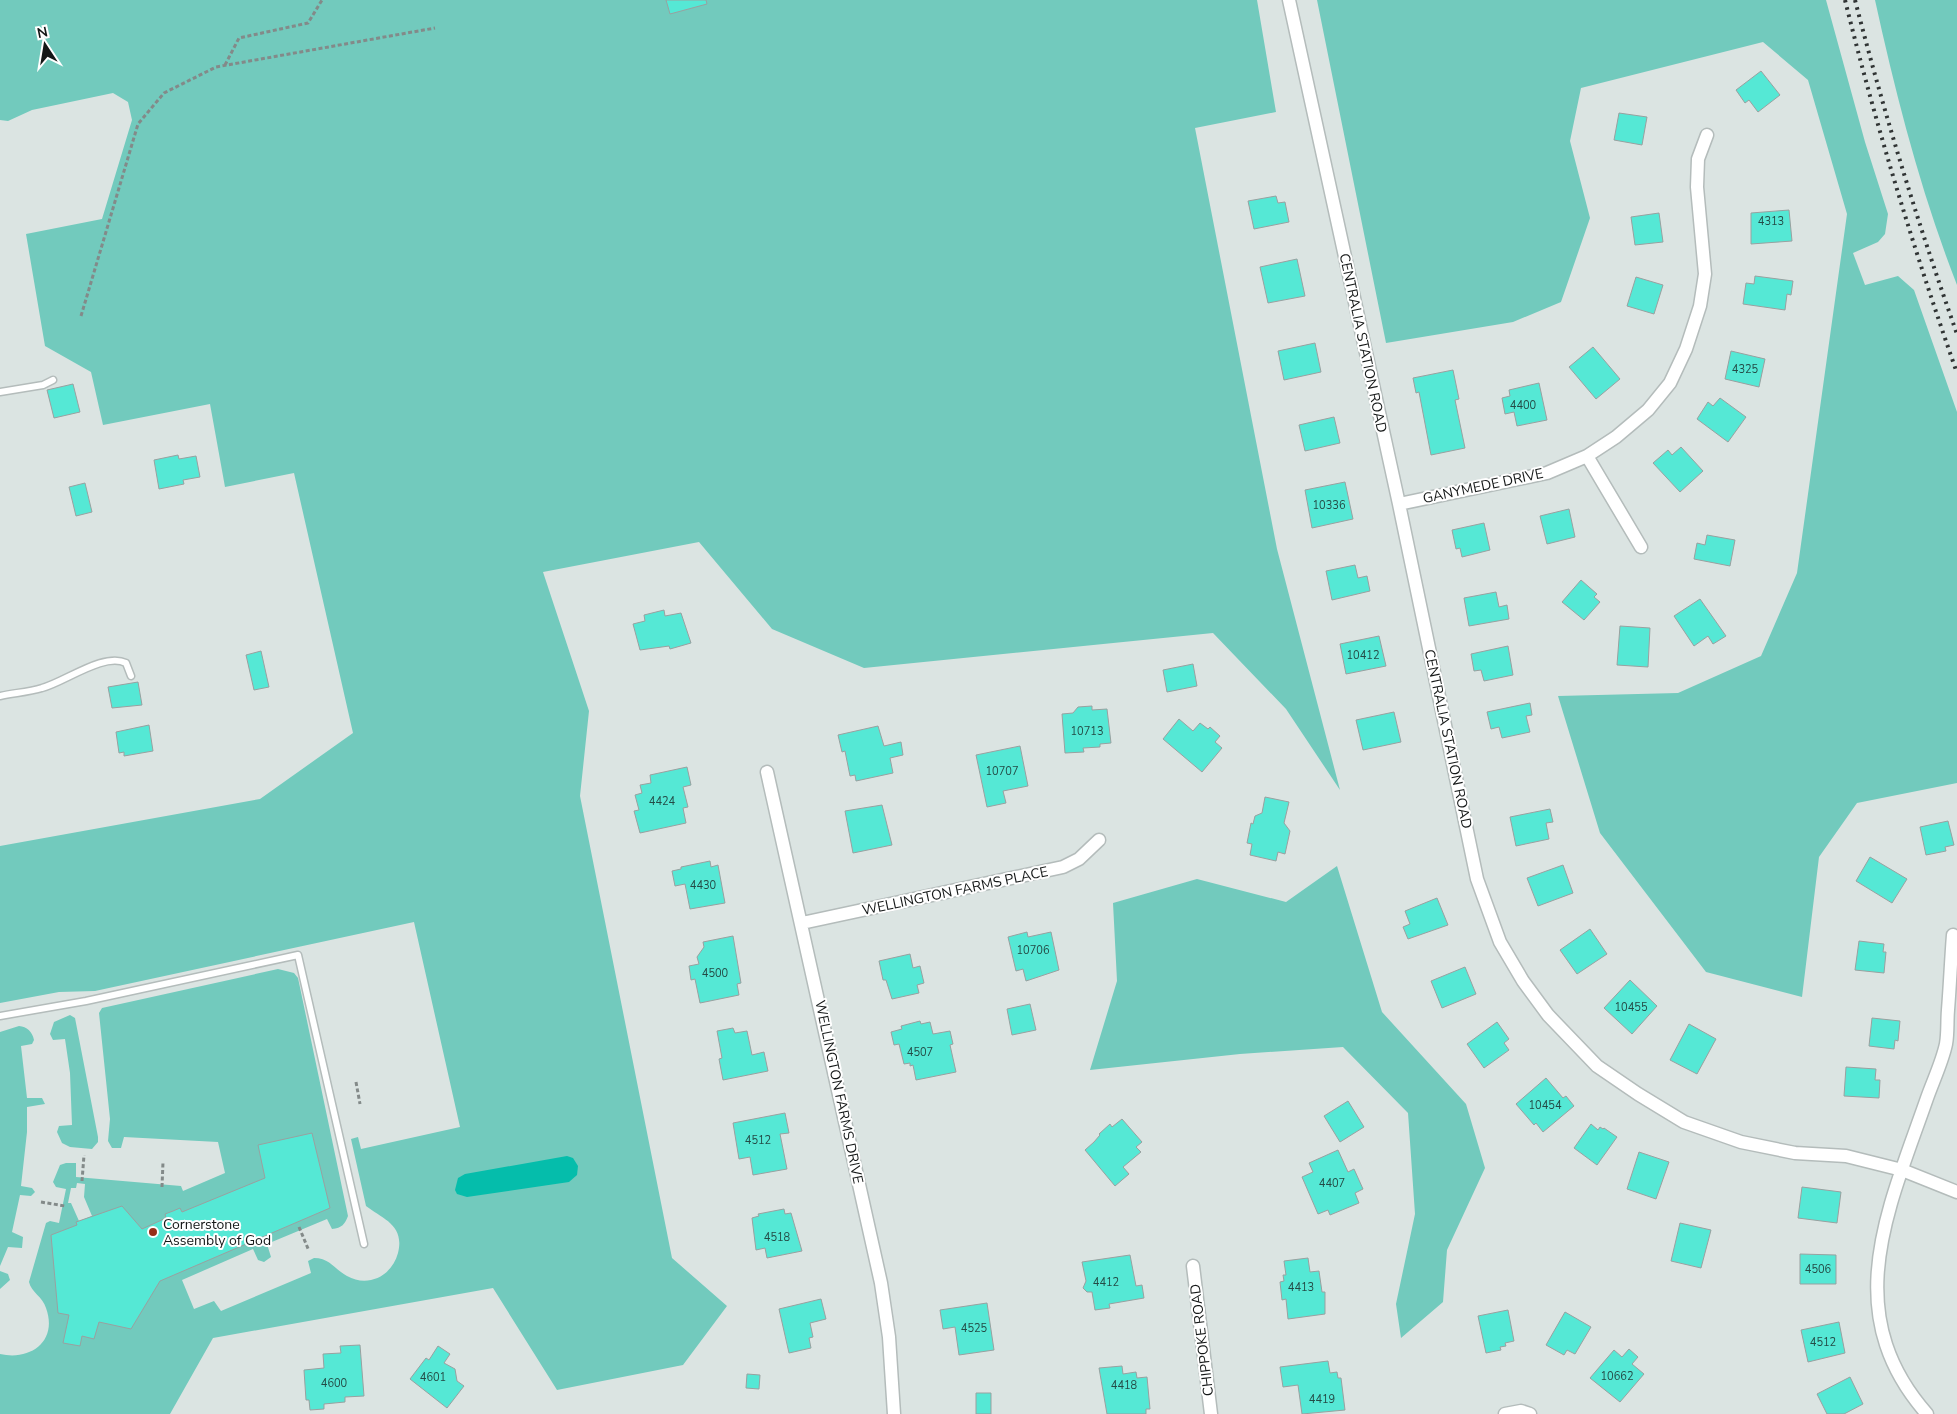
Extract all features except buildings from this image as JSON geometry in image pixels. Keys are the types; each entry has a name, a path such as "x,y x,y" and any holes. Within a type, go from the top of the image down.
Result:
{"street":[{"name":"CENTRALIA STATION ROAD","path":"1289,0 1399,504 1477,879 1500,942 1533,995 1548,1015 1597,1066 1684,1122 1741,1142 1795,1153 1846,1156 1902,1170 1957,1192"},
{"name":"GANYMEDE DRIVE","path":"1399,504 1547,473 1588,456 1616,437 1648,410 1670,383 1686,349 1700,306 1705,274 1697,187 1698,159 1707,135"},
{"path":"1588,456 1641,547"},
{"name":"WELLINGTON FARMS DRIVE","path":"767,772 881,1283 889,1337 894,1414"},
{"name":"WELLINGTON FARMS PLACE","path":"802,924 1063,867 1079,859 1099,840"},
{"path":"1927,1414 1900,1377 1890,1355 1878,1298 1877,1270 1880,1240 1946,1044 1953,935"},
{"name":"CHIPPOKE ROAD","path":"1193,1266 1211,1414"},
{"path":"1505,1414 1521,1412 1530,1414"}],"lane":[{"path":"0,392 43,385 53,380"},
{"path":"0,696 58,683 89,667 110,661 120,660 126,663 131,676"},
{"path":"0,1016 86,1001 298,955 364,1244"}],"path":[{"path":"225,66 239,38 308,23 322,0"},
{"path":"81,316 138,124 164,93 216,67 435,28"},
{"path":"356,1082 360,1104"},
{"path":"82,1181 84,1155"},
{"path":"162,1187 163,1162"},
{"path":"41,1202 65,1206"},
{"path":"299,1227 309,1251"}],"shaded area":[{"path":"0,0 1257,0 1276,112 1195,128 1277,549 1340,790 1286,709 1213,633 864,668 772,629 699,542 543,572 589,711 580,796 672,1258 727,1306 683,1365 557,1390 493,1288 213,1338 170,1414 0,1414 0,1354 22,1354 31,1351 45,1339 48,1330 49,1320 46,1308 29,1282 46,1223 50,1221 59,1223 66,1189 56,1187 53,1182 60,1165 76,1163 76,1177 181,1186 183,1191 225,1173 218,1142 124,1137 121,1148 112,1148 108,1141 110,1119 99,1013 102,1008 278,969 294,973 298,978 348,1216 341,1227 332,1229 327,1219 267,1244 271,1257 264,1262 258,1260 253,1249 182,1280 194,1309 214,1301 221,1311 311,1273 308,1261 314,1258 324,1260 347,1276 363,1281 378,1278 385,1274 395,1261 398,1253 398,1236 391,1224 366,1206 351,1139 358,1137 361,1149 460,1127 414,922 95,991 59,992 0,1003 0,846 260,799 353,733 294,473 225,487 210,404 103,425 91,372 45,346 26,234 102,219 132,120 128,102 113,93 32,110 8,121 0,120","holes":["77,1183 85,1184 84,1197 92,1216 79,1221 71,1203 68,1203 71,1188 76,1188"]},
{"path":"1317,0 1826,0 1865,142 1888,214 1885,234 1878,242 1853,253 1865,285 1898,276 1914,290 1957,412 1957,783 1857,803 1819,857 1802,997 1706,972 1600,833 1558,696 1678,693 1761,656 1797,573 1847,214 1808,80 1763,42 1581,88 1570,141 1590,218 1561,302 1513,322 1386,343"},
{"path":"1875,0 1957,0 1957,285 1932,215 1910,144"},
{"path":"1337,866 1382,1012 1466,1104 1485,1168 1447,1250 1443,1302 1401,1338 1396,1304 1415,1214 1408,1113 1343,1047 1240,1054 1090,1070 1117,981 1113,903 1197,879 1286,902"},
{"path":"70,1015 75,1018 98,1137 98,1142 92,1149 70,1147 62,1143 57,1132 59,1126 72,1125 70,1073 65,1039 53,1040 50,1034 54,1022"},
{"path":"19,1026 29,1030 34,1040 32,1044 21,1046 27,1098 42,1098 45,1104 27,1107 27,1132 21,1186 32,1188 35,1192 31,1196 20,1195 12,1232 23,1237 22,1248 8,1247 0,1266 0,1032"},
{"path":"567,1156 573,1158 578,1166 577,1175 569,1182 467,1197 457,1194 455,1190 458,1178 465,1174"},
{"path":"0,1271 8,1274 10,1280 0,1289"}],"railway":[{"path":"1845,0 1896,188 1957,373"},
{"path":"1855,0 1902,168 1957,334"}],"place":[{"name":"Cornerstone Assembly of God","path":"153,1232"}]}
